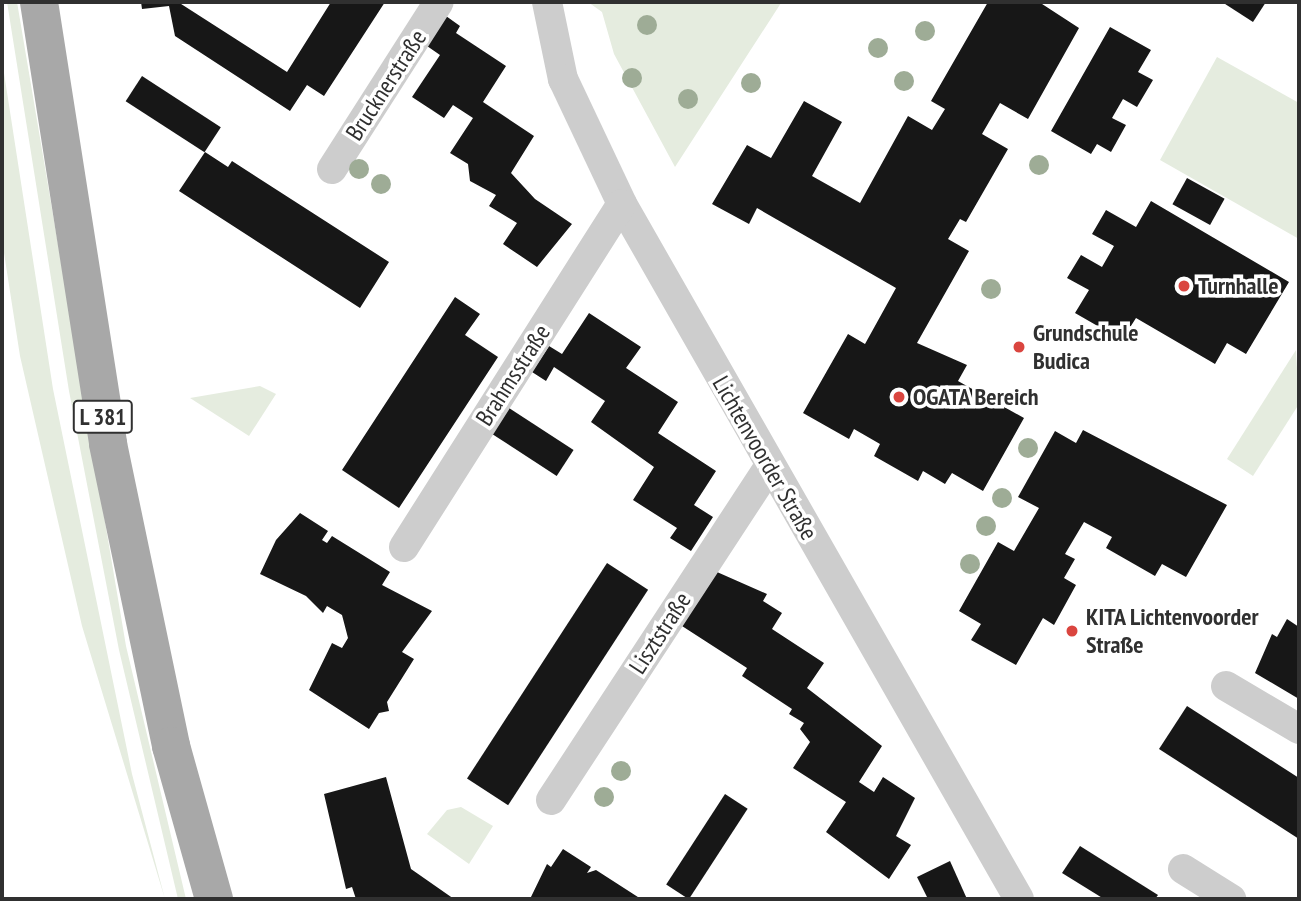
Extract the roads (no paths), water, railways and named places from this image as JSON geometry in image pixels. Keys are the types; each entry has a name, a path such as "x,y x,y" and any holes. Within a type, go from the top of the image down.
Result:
{"main road":[{"name":"L 381","path":"39,2 108,444 171,746 214,899"}],"street":[{"name":"Brucknerstraße","path":"332,169 439,2"},
{"name":"Lichtenvoorder Straße","path":"547,2 563,79 622,204 769,467 1019,899"},
{"name":"Brahmsstraße","path":"404,547 622,204"},
{"name":"Lisztstraße","path":"551,800 769,467"},
{"path":"1226,685 1299,729"},
{"path":"1183,869 1231,899"}],"place":[{"name":"Turnhalle","path":"1184,286"},
{"name":"Grundschule Budica","path":"1019,347"},
{"name":"OGATA Bereich","path":"899,397"},
{"name":"KITA Lichtenvoorder Straße","path":"1072,631"}]}
